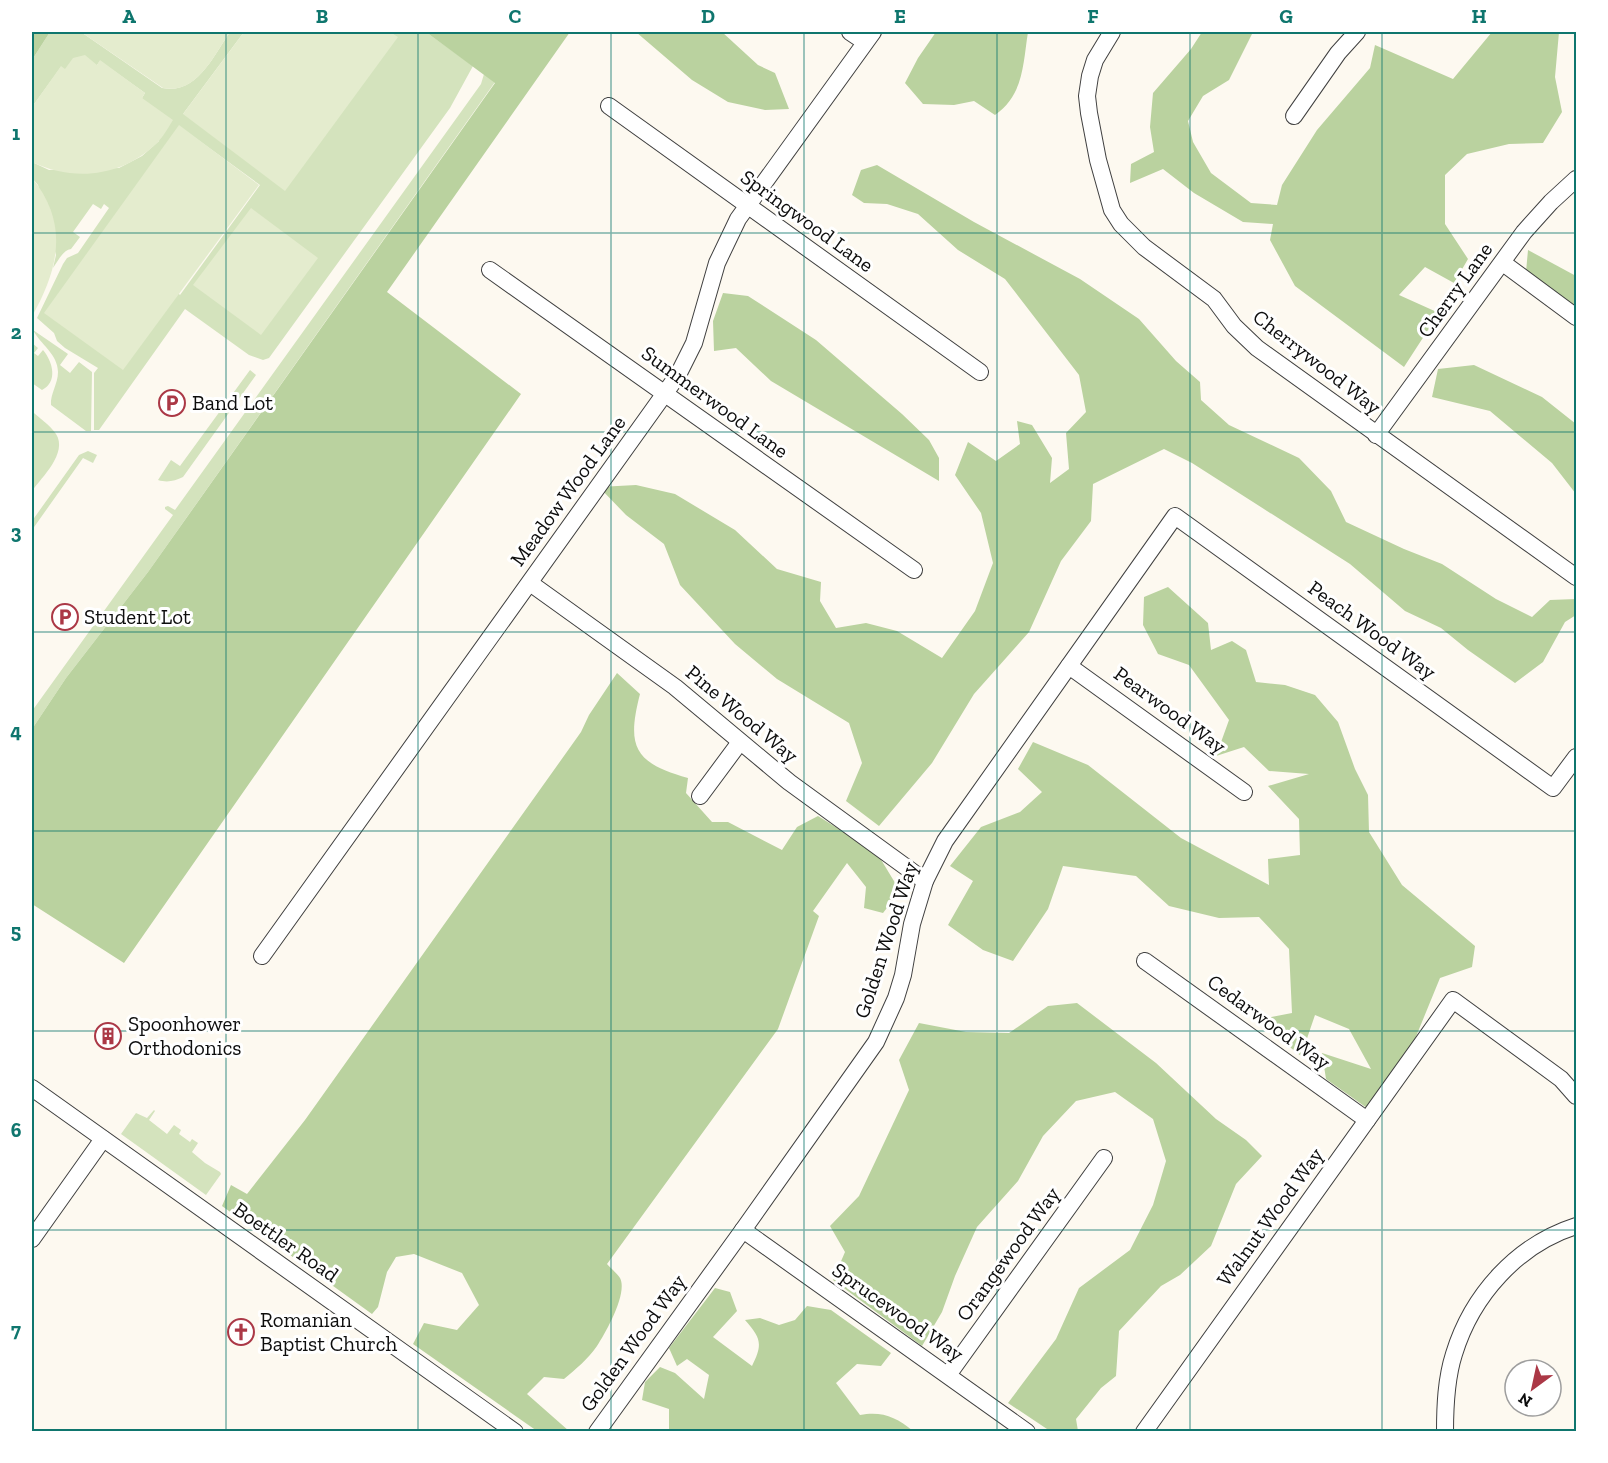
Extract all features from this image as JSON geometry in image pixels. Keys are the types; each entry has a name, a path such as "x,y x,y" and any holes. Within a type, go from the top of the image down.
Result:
{"street":[{"path":"850,32 869,37"},
{"name":"Cherrywood Way","path":"1112,32 1095,60 1087,96 1098,160 1109,201 1121,224 1144,247 1214,299 1234,326 1257,348 1576,577"},
{"path":"1294,116 1338,53 1357,32"},
{"name":"Meadow Wood Lane","path":"262,956 665,394 684,365 694,343 717,263 728,238 747,206 869,37"},
{"name":"Springwood Lane","path":"609,106 980,372"},
{"name":"Cherry Lane","path":"1376,435 1524,232 1576,178"},
{"path":"1503,263 1576,317"},
{"name":"Summerwood Lane","path":"490,270 914,570"},
{"name":"Golden Wood Way","path":"597,1431 876,1042 896,998 903,975 912,924 925,881 953,828 1175,516 1201,535"},
{"name":"Peach Wood Way","path":"1201,535 1553,788 1576,757"},
{"name":"Pine Wood Way","path":"530,583 675,687 822,808 925,881"},
{"name":"Pearwood Way","path":"1069,666 1244,792"},
{"path":"700,796 740,742"},
{"name":"Cedarwood Way","path":"1145,961 1367,1120"},
{"name":"Walnut Wood Way","path":"1144,1431 1453,1000 1561,1079 1576,1096"},
{"name":"Boettler Road","path":"32,1088 515,1431"},
{"path":"32,1239 103,1139"},
{"name":"Orangewood Way","path":"948,1375 1104,1158"},
{"path":"1445,1431 1446,1387 1453,1355 1462,1330 1481,1298 1500,1273 1524,1253 1556,1233 1576,1226"},
{"name":"Sprucewood Way","path":"743,1230 1027,1431"}],"green space":[{"path":"32,32 50,32 32,60"},
{"path":"50,32 81,32 162,88 174,89 195,79 203,71 230,32 244,32 183,114 397,38 390,32 426,32 473,66 450,108 269,358 263,360 249,355 185,309 99,430 94,430 94,373 98,368 65,348 57,341 54,333 37,318 63,264 67,258 78,253 109,208 104,204 101,209 93,204 73,232 80,237 53,268 56,255 38,185 32,178 32,162 49,170 119,168 142,156 159,141 142,98 145,93 100,61 97,65 65,70 61,67 32,107 32,60","holes":["179,126 260,185 180,295"]},
{"path":"81,32 230,32 203,71 186,85 175,89 163,88"},
{"path":"244,32 390,32 398,37 285,191 183,114"},
{"path":"426,32 570,32 387,292 521,394 124,963 32,904 32,729 66,678 148,572 495,83"},
{"path":"636,32 722,32 758,65 775,73 789,109 765,110 728,102 692,80"},
{"path":"936,32 1028,32 1023,67 1017,88 1005,107 995,115 974,101 954,105 923,104 905,83 918,58"},
{"path":"1202,32 1253,32 1229,80 1203,96 1188,121 1193,142 1211,173 1251,203 1277,205 1282,185 1317,130 1370,68 1375,45 1453,79 1492,32 1559,32 1555,77 1562,112 1543,143 1509,144 1467,154 1445,175 1445,224 1468,259 1454,283 1425,267 1399,295 1439,313 1404,367 1295,286 1270,240 1273,224 1243,222 1194,193 1163,169 1130,183 1131,164 1154,152 1150,127 1153,93 1191,49"},
{"path":"85,55 97,65 100,60 145,93 142,98 173,120 159,141 129,163 113,169 81,174 64,172 32,162 32,107 61,66 65,69 73,58"},
{"path":"484,74 495,82 148,572 66,678 32,729 32,711 173,515 165,507 168,506 175,510 481,84"},
{"path":"179,125 259,185 123,370 44,313"},
{"path":"877,165 974,222 1080,279 1139,319 1176,361 1200,382 1201,400 1229,425 1299,458 1331,491 1346,522 1442,564 1496,599 1532,617 1550,600 1576,599 1576,615 1565,622 1543,662 1515,683 1441,628 1405,611 1350,564 1192,463 1164,449 1093,484 1091,521 1061,561 1029,632 974,694 932,763 879,826 846,801 862,763 849,723 777,679 735,644 680,585 664,544 626,515 599,487 636,485 675,494 735,530 777,569 821,582 820,601 836,628 866,623 897,631 942,658 975,611 993,563 981,513 955,475 968,442 996,461 1020,444 1017,421 1032,425 1052,458 1050,483 1069,469 1066,433 1086,412 1079,375 1005,279 958,250 918,214 887,204 864,203 852,195 861,170"},
{"path":"32,178 44,195 51,212 56,246 49,281 32,316"},
{"path":"251,208 318,258 261,335 193,285"},
{"path":"1528,250 1576,276 1576,309 1526,272"},
{"path":"723,293 748,296 816,340 902,414 929,440 939,458 939,481 771,381 736,348 714,351 713,321"},
{"path":"33,330 68,354 60,365 70,373 79,362 92,372 91,431 86,431 51,405 58,376 57,366 52,354"},
{"path":"32,343 38,348 34,353 38,356 43,350 51,366 52,377 42,390 32,383"},
{"path":"1474,365 1542,397 1576,424 1576,494 1552,463 1490,411 1432,397 1438,369"},
{"path":"250,370 256,375 183,477 171,481 158,480 171,460 180,466"},
{"path":"32,411 54,431 59,441 59,449 47,472 32,491"},
{"path":"88,451 97,455 93,463 83,458 32,530 32,521 79,455"},
{"path":"1168,587 1208,623 1211,650 1232,641 1246,650 1256,682 1285,685 1315,695 1338,722 1355,769 1368,795 1369,832 1402,885 1475,946 1472,967 1440,978 1415,1039 1367,1108 1326,1079 1322,1053 1371,1069 1349,1029 1315,1015 1301,1056 1256,1020 1292,1013 1289,949 1259,917 1219,918 1169,906 1136,876 1063,866 1048,909 1013,961 983,950 948,925 973,881 950,866 981,827 1020,812 1042,792 1018,769 1033,742 1088,765 1181,838 1269,885 1268,859 1300,855 1299,819 1268,786 1309,774 1269,771 1244,747 1216,756 1229,720 1189,665 1158,654 1143,625 1144,597"},
{"path":"617,673 640,694 634,728 639,751 656,766 688,778 686,793 712,822 728,822 782,850 797,827 818,816 877,853 900,891 883,913 864,908 866,887 847,863 813,911 819,916 778,1029 607,1264 620,1278 622,1285 619,1302 601,1340 586,1360 564,1379 544,1377 527,1394 569,1431 537,1431 413,1344 424,1323 457,1330 479,1305 462,1273 414,1254 396,1257 387,1272 378,1307 372,1314 222,1206 231,1185 247,1194 305,1120 581,732 589,715"},
{"path":"1077,1003 1156,1063 1216,1119 1246,1140 1262,1156 1236,1184 1211,1246 1180,1275 1161,1286 1119,1331 1116,1376 1101,1388 1076,1419 1078,1431 1050,1431 1008,1403 1056,1339 1079,1288 1130,1250 1153,1205 1166,1161 1153,1119 1115,1092 1076,1101 1043,1136 1018,1181 977,1227 942,1312 922,1346 833,1280 845,1252 830,1226 859,1196 909,1090 899,1060 919,1023 966,1032 1009,1033 1048,1006"},
{"path":"154,1110 149,1120 167,1134 174,1125 181,1130 179,1134 190,1142 192,1139 198,1143 192,1152 220,1172 221,1174 206,1195 121,1134 136,1113 147,1118"},
{"path":"715,1288 730,1292 737,1311 713,1337 752,1366 758,1352 759,1342 745,1320 760,1318 779,1325 795,1320 807,1306 831,1310 891,1353 881,1366 857,1364 836,1383 860,1415 888,1416 913,1431 669,1431 669,1409 642,1400 645,1382 660,1367 675,1373 704,1399 709,1375 687,1359 677,1366 669,1348"}],"place":[{"name":"Band Lot","path":"172,403"},
{"name":"Student Lot","path":"65,617"},
{"name":"Spoonhower Orthodonics","path":"108,1036"},
{"name":"Romanian Baptist Church","path":"241,1332"}]}
